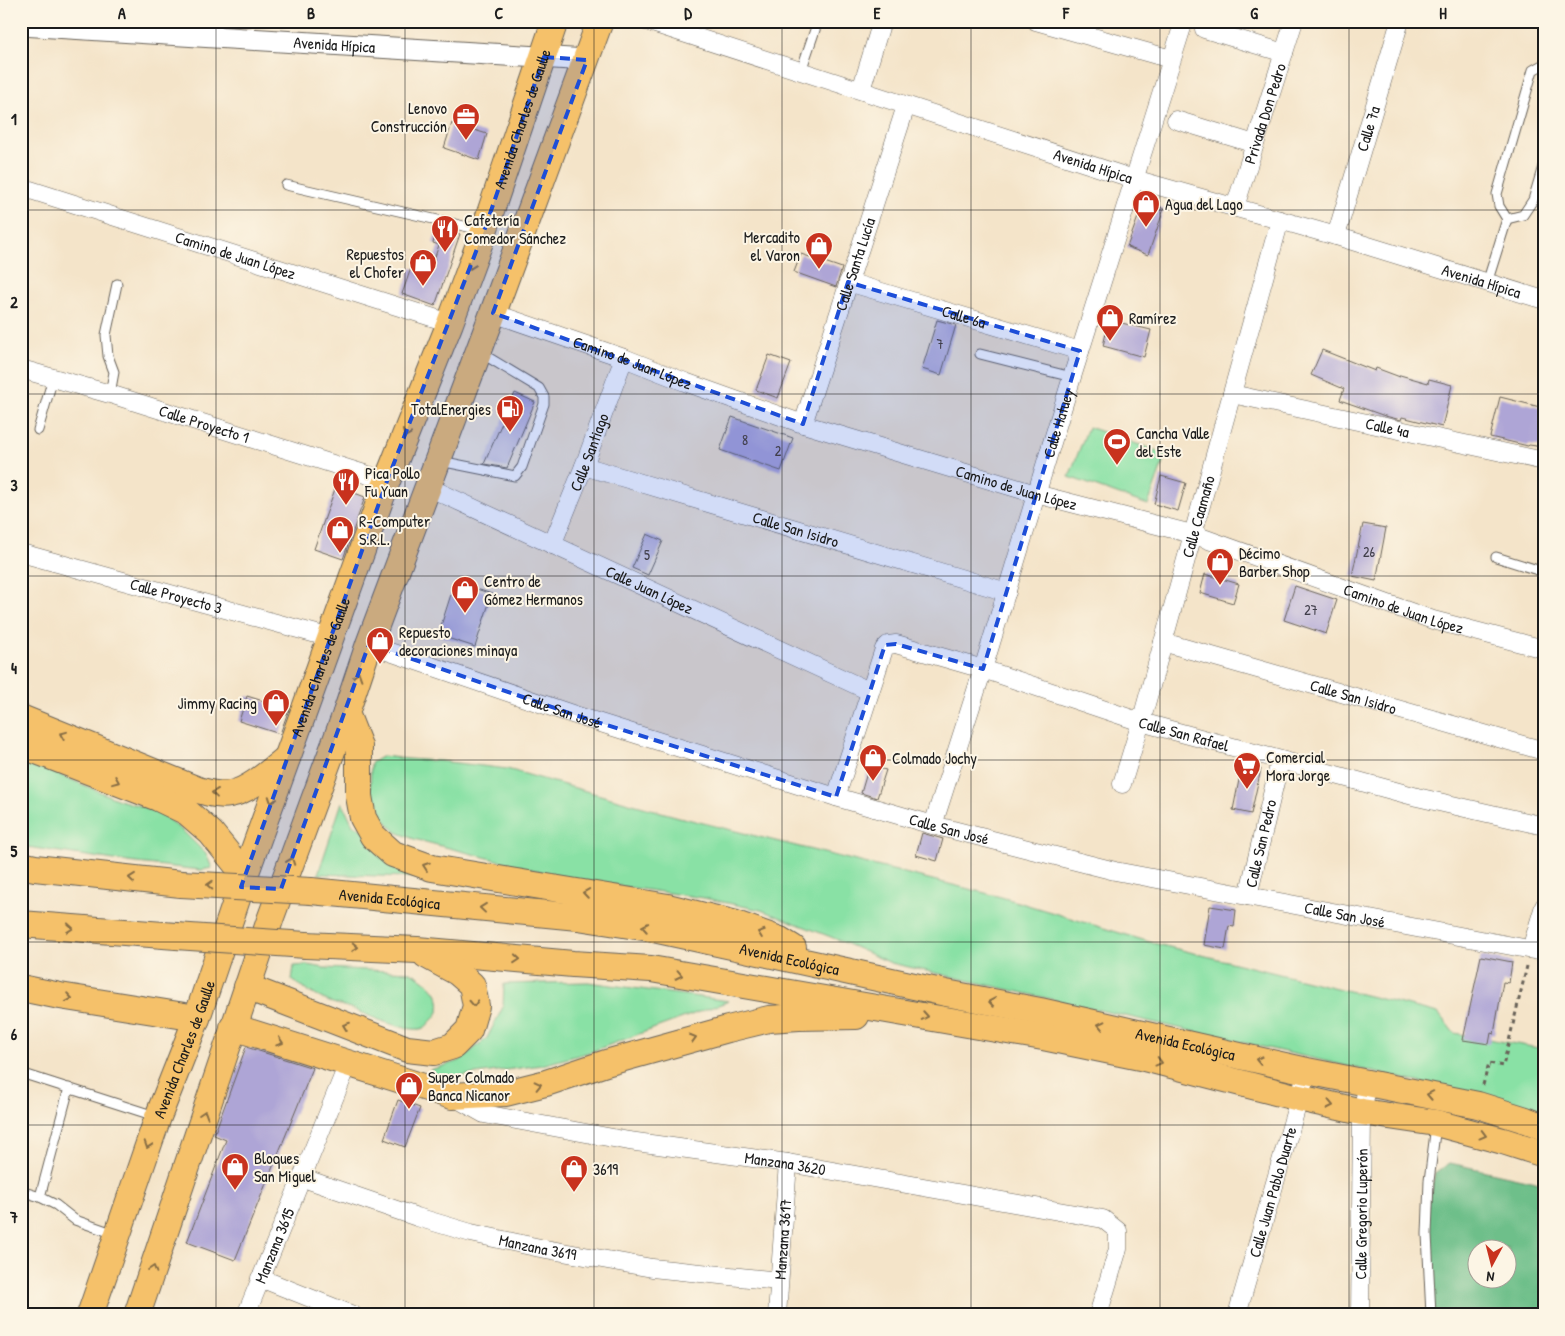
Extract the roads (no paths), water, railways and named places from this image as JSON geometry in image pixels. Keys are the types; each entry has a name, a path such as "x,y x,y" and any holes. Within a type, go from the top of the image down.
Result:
{"main road":[{"name":"Avenida Charles de Gaulle","path":"90,1315 158,1117 196,1018 245,875 387,481 450,323 484,230 555,21"},
{"path":"137,1315 274,908 346,713 369,644 479,352 600,21"},
{"path":"346,713 359,746 359,796 363,818 373,836 393,854 432,868 668,907 733,923 780,940 819,964"},
{"path":"21,718 198,790 214,794 231,794 247,788 287,758"},
{"path":"21,745 158,798 187,812 211,833 245,875"},
{"name":"Avenida Ecológica","path":"21,865 181,884 311,891 578,917 649,928 1368,1083 1457,1114 1503,1141 1544,1154"},
{"name":"Avenida Ecológica","path":"21,924 306,945 417,950 651,969 1043,1037 1140,1057 1299,1098 1362,1112 1457,1114 1526,1120 1544,1127"},
{"path":"247,987 407,1049 434,1052 453,1046 470,1030 476,1006 472,985 457,972 417,950"},
{"path":"21,988 196,1018"},
{"path":"233,1026 452,1096 506,1093 546,1083 606,1063 769,1019 799,1016 852,1017 888,1009"}],"street":[{"name":"Avenida Hípica","path":"646,21 1134,179 1235,206 1544,300"},
{"path":"861,90 882,21"},
{"path":"1036,21 1171,59"},
{"name":"Calle Hatuey","path":"933,824 1184,21"},
{"name":"Privada Don Pedro","path":"1235,206 1294,21"},
{"name":"Calle 7a","path":"1336,236 1400,21"},
{"name":"Avenida Hípica","path":"21,25 214,29 587,60"},
{"path":"1204,29 1284,53"},
{"name":"Calle Santa Lucía","path":"803,424 906,106"},
{"path":"1176,120 1255,144"},
{"name":"Camino de Juan López","path":"21,188 450,323"},
{"name":"Calle Caamaño","path":"1122,784 1141,722 1280,220"},
{"name":"Calle 6a","path":"848,282 1080,350"},
{"name":"Camino de Juan López","path":"493,313 624,358 803,424 1036,494 1192,534 1434,620 1544,649"},
{"name":"Calle Santiago","path":"552,545 624,358"},
{"name":"Calle Proyecto 1","path":"21,369 110,394 387,481"},
{"name":"Calle 4a","path":"1232,394 1544,461"},
{"name":"Calle San Isidro","path":"584,466 1007,592"},
{"name":"Calle Juan López","path":"428,488 869,691"},
{"name":"Calle Proyecto 3","path":"21,553 331,638"},
{"name":"Calle San Isidro","path":"1163,642 1544,751"},
{"name":"Calle San José","path":"369,644 576,715 836,797 933,824 1115,871 1535,950"},
{"name":"Calle San Rafael","path":"869,691 884,649 888,645 896,644 983,669 1141,722 1417,797 1544,826"},
{"path":"836,797 869,691"},
{"name":"Calle San Pedro","path":"1248,896 1280,761"},
{"path":"1535,950 1544,906"},
{"name":"Manzana 3615","path":"246,1315 348,1064"},
{"name":"Calle Juan Pablo Duarte","path":"1236,1315 1307,1071"},
{"name":"Calle Gregorio Luperón","path":"1360,1315 1362,1112 1368,1083"},
{"name":"Manzana 3620","path":"452,1096 484,1114 629,1141 788,1163 1103,1218 1118,1230 1118,1248 1098,1315"},
{"name":"Manzana 3617","path":"777,1315 788,1163"},
{"name":"Manzana 3619","path":"303,1178 417,1217 471,1233 540,1248 652,1268 779,1281"},
{"path":"260,1278 353,1315"}],"lane":[{"path":"801,71 818,21"},
{"path":"1487,283 1506,219 1499,206 1497,194 1533,70 1544,64"},
{"path":"1506,219 1523,215 1533,200 1544,163"},
{"path":"286,185 484,230"},
{"path":"110,394 114,372 108,356 106,334 117,284"},
{"path":"438,460 515,476 522,467 544,404 544,396 539,388 479,352"},
{"path":"980,354 1072,377"},
{"path":"38,430 53,378"},
{"path":"1496,557 1544,572"},
{"path":"21,1073 158,1117"},
{"path":"40,1197 69,1088"},
{"path":"1430,1315 1427,1234 1429,1181 1457,1114"},
{"path":"21,1191 56,1205 75,1220 118,1235"}],"place":[{"name":"Lenovo Construcción","path":"466,141"},
{"name":"Agua del Lago","path":"1146,228"},
{"name":"Cafetería Comedor Sánchez","path":"445,253"},
{"name":"Mercadito el Varon","path":"819,270"},
{"name":"Repuestos el Chofer","path":"423,287"},
{"name":"Ramírez","path":"1110,342"},
{"name":"TotalEnergies","path":"510,433"},
{"name":"Cancha Valle del Este","path":"1117,466"},
{"name":"Pica Pollo Fu Yuan","path":"346,506"},
{"name":"R-Computer S.R.L.","path":"340,554"},
{"name":"Décimo Barber Shop","path":"1220,586"},
{"name":"Centro de Gómez Hermanos","path":"465,614"},
{"name":"Repuesto decoraciones minaya","path":"380,665"},
{"name":"Jimmy Racing","path":"276,727"},
{"name":"Colmado Jochy","path":"873,782"},
{"name":"Comercial Mora Jorge","path":"1247,790"},
{"name":"Super Colmado Banca Nicanor","path":"409,1110"},
{"name":"Bloques San Miguel","path":"235,1191"},
{"name":"3619","path":"574,1193"}]}
